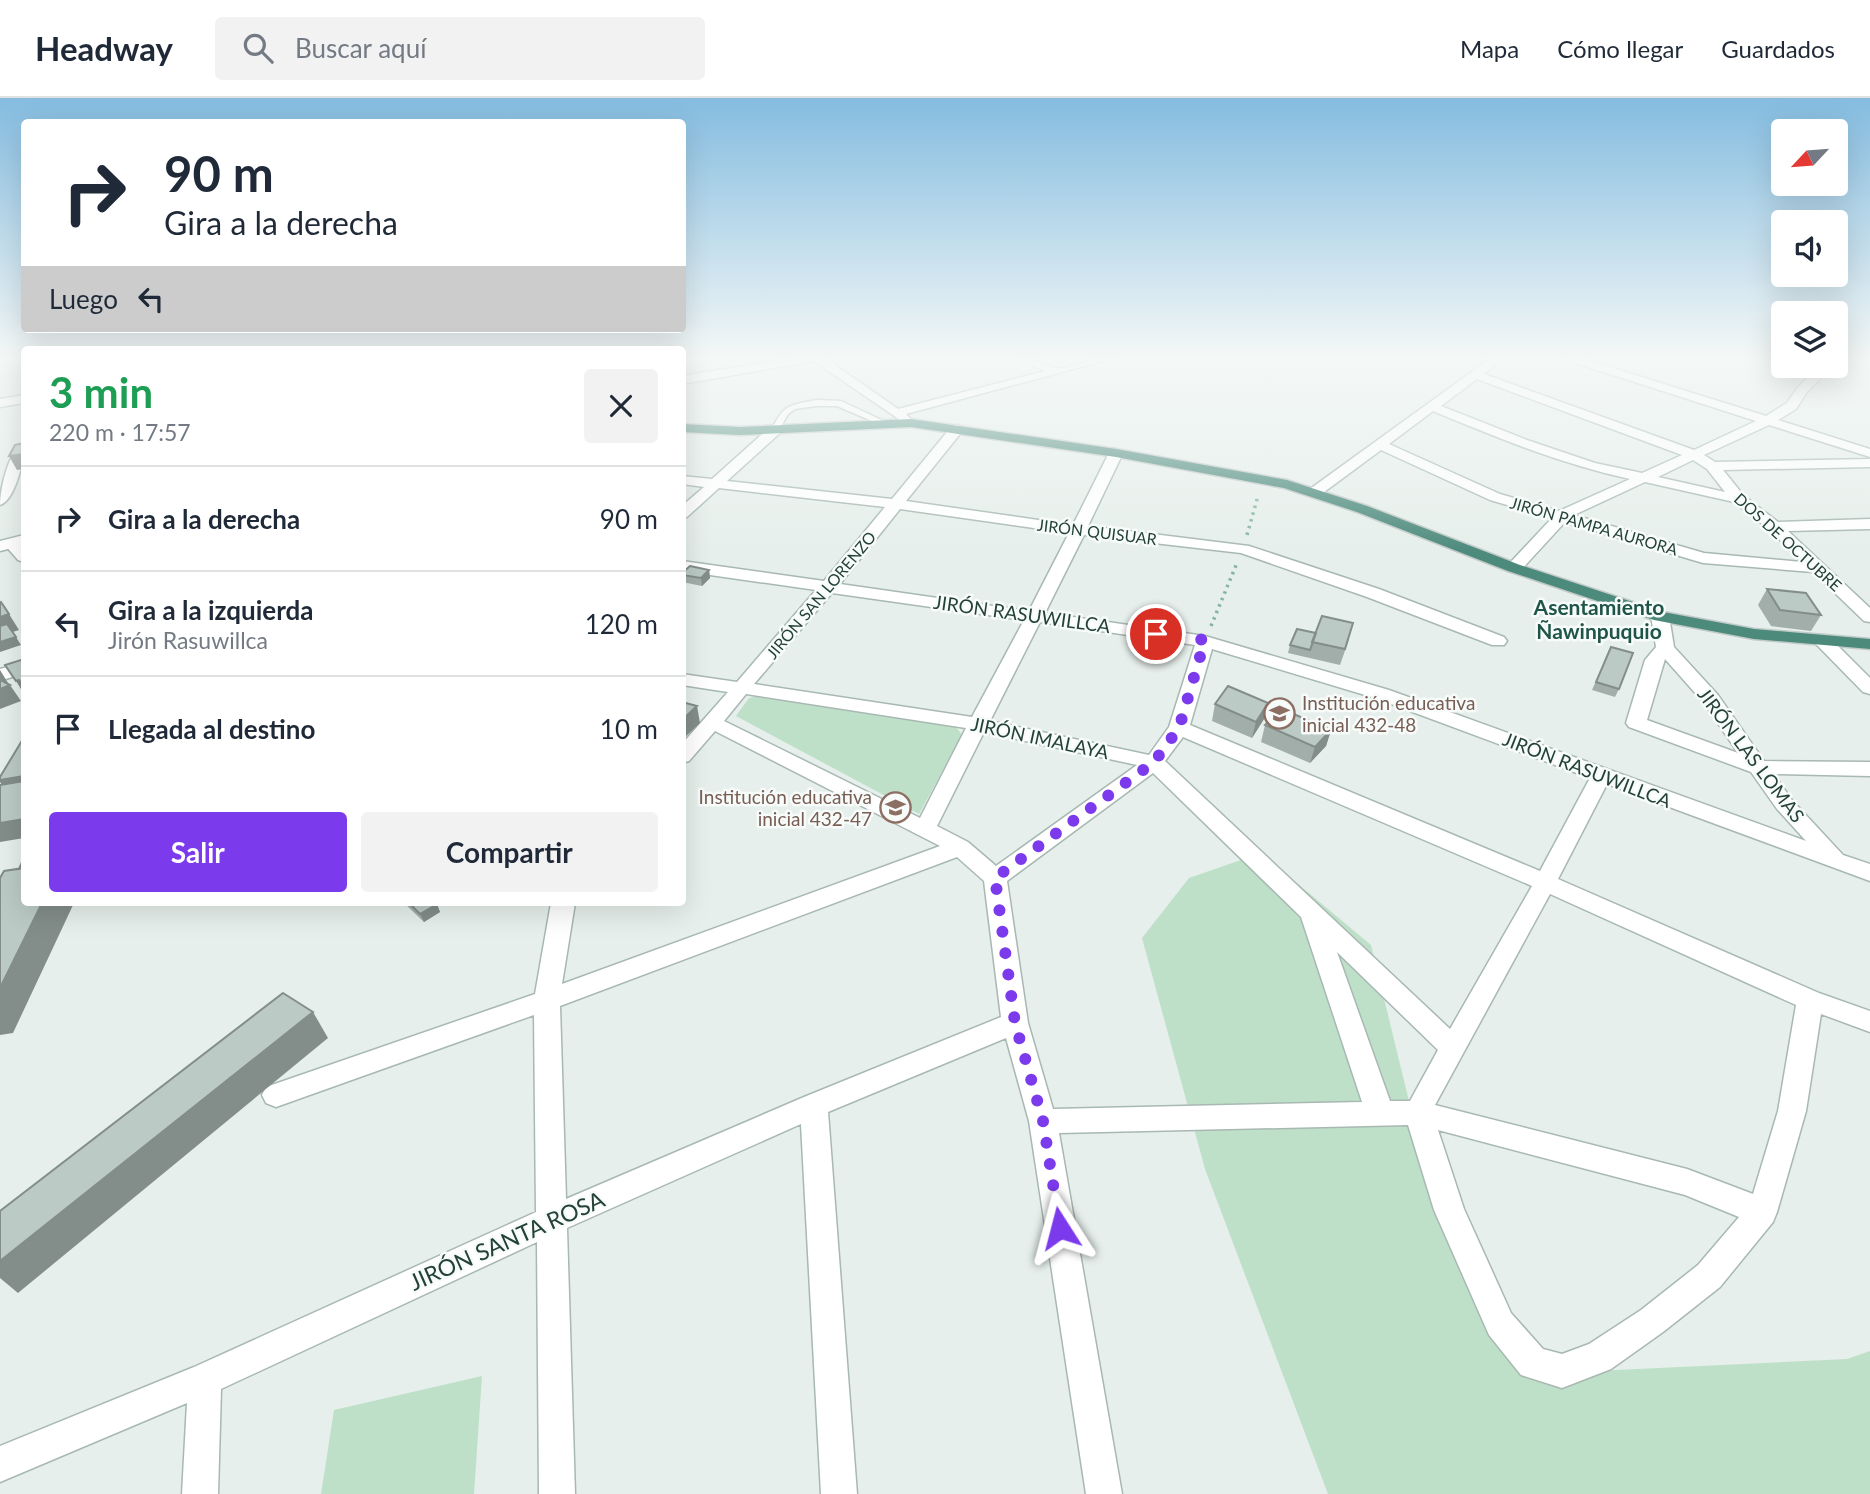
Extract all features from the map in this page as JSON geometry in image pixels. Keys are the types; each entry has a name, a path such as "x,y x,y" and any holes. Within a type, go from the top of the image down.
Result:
{"highway":[{"path":"686,428 726,432 867,423"},
{"path":"912,423 1263,478 1315,492 1514,568 1660,616 1754,634 1870,644"}],"street":[{"path":"1315,492 1407,423"},
{"path":"1475,423 1591,466 1739,499"},
{"name":"DOS DE OCTUBRE","path":"1609,423 1693,454 1712,466 1739,499 1775,527 1870,617"},
{"path":"1514,568 1563,515 1762,423"},
{"path":"1774,423 1870,453"},
{"name":"JIRÓN SAN LORENZO","path":"686,753 829,586 957,429"},
{"path":"686,511 775,430"},
{"name":"JIRÓN PAMPA AURORA","path":"1378,444 1495,497 1703,558 1820,568"},
{"path":"924,831 1116,453"},
{"path":"0,463 21,454"},
{"path":"0,501 21,456"},
{"path":"1712,466 1870,463"},
{"name":"JIRÓN QUISUAR","path":"686,480 897,504 1079,530 1243,549 1373,593 1498,641"},
{"path":"1775,527 1870,524"},
{"name":"JIRÓN RASUWILLCA","path":"686,567 1205,640 1394,698 1870,873"},
{"path":"1660,616 1665,648 1654,660 1636,723 1758,767 1870,769"},
{"path":"995,878 1154,762 1179,728 1205,640"},
{"path":"1822,640 1870,688"},
{"name":"JIRÓN LAS LOMAS","path":"1665,648 1711,699 1784,804 1838,862"},
{"path":"0,675 21,668"},
{"name":"JIRÓN IMALAYA","path":"686,680 977,724 1154,762"},
{"path":"713,723 960,847 995,878 1015,1023 1043,1121 1104,1494"},
{"path":"1179,728 1546,883 1810,1000 1870,1022"},
{"path":"1154,762 1454,1049"},
{"path":"1601,776 1546,883 1454,1049 1432,1080 1418,1113 1449,1210 1500,1324 1533,1363 1562,1371 1599,1357 1652,1321 1709,1276 1762,1212 1792,1111 1810,1000"},
{"path":"276,1095 547,1000 960,847"},
{"path":"557,1494 547,1000 563,906"},
{"path":"1312,913 1380,1113"},
{"name":"JIRÓN SANTA ROSA","path":"0,1464 205,1379 551,1220 814,1105 1015,1023"},
{"path":"814,1105 839,1494"},
{"path":"1043,1121 1418,1113 1687,1182 1762,1212"},
{"path":"200,1494 205,1379"}],"lane":[{"path":"775,430 779,423"}],"green space":[{"path":"764,695 956,727 962,735 919,814 736,716 749,698"},
{"path":"1261,853 1371,945 1424,1163 1532,1374 1847,1359 1870,1351 1870,1494 1328,1494 1205,1169 1142,938 1189,878"},
{"path":"482,1376 474,1494 321,1494 334,1410"}],"building":[{"path":"21,444 21,454 9,456 15,445"},
{"path":"690,566 709,570 701,578 686,576 686,570"},
{"path":"1767,589 1806,593 1821,615 1780,610"},
{"path":"0,603 9,614 0,617"},
{"path":"1322,616 1353,623 1345,649 1312,642"},
{"path":"7,624 16,637 0,642 0,626"},
{"path":"1297,629 1316,633 1310,650 1290,645"},
{"path":"1611,647 1633,653 1619,689 1596,682"},
{"path":"21,660 21,682 16,681 5,665"},
{"path":"0,680 10,685 0,689"},
{"path":"1228,686 1268,703 1256,722 1215,704"},
{"path":"686,703 697,706 686,716"},
{"path":"1282,709 1331,730 1315,747 1265,725"},
{"path":"21,742 21,776 0,780"},
{"path":"21,782 21,820 0,823 0,785"},
{"path":"21,868 21,906 41,906 0,988 0,878 4,871"},
{"path":"412,906 434,906 420,914"},
{"path":"283,993 313,1012 0,1261 0,1211"}],"place":[{"name":"Institución educativa inicial 432-48","path":"1279,714"},
{"name":"Institución educativa inicial 432-47","path":"895,808"}],"district":[{"name":"Asentamiento Ñawinpuquio","path":"1599,620"}],"route":[{"path":"1060,1228 1043,1121 1015,1023 995,878 1154,762 1179,728 1205,640 1156,634"}]}
